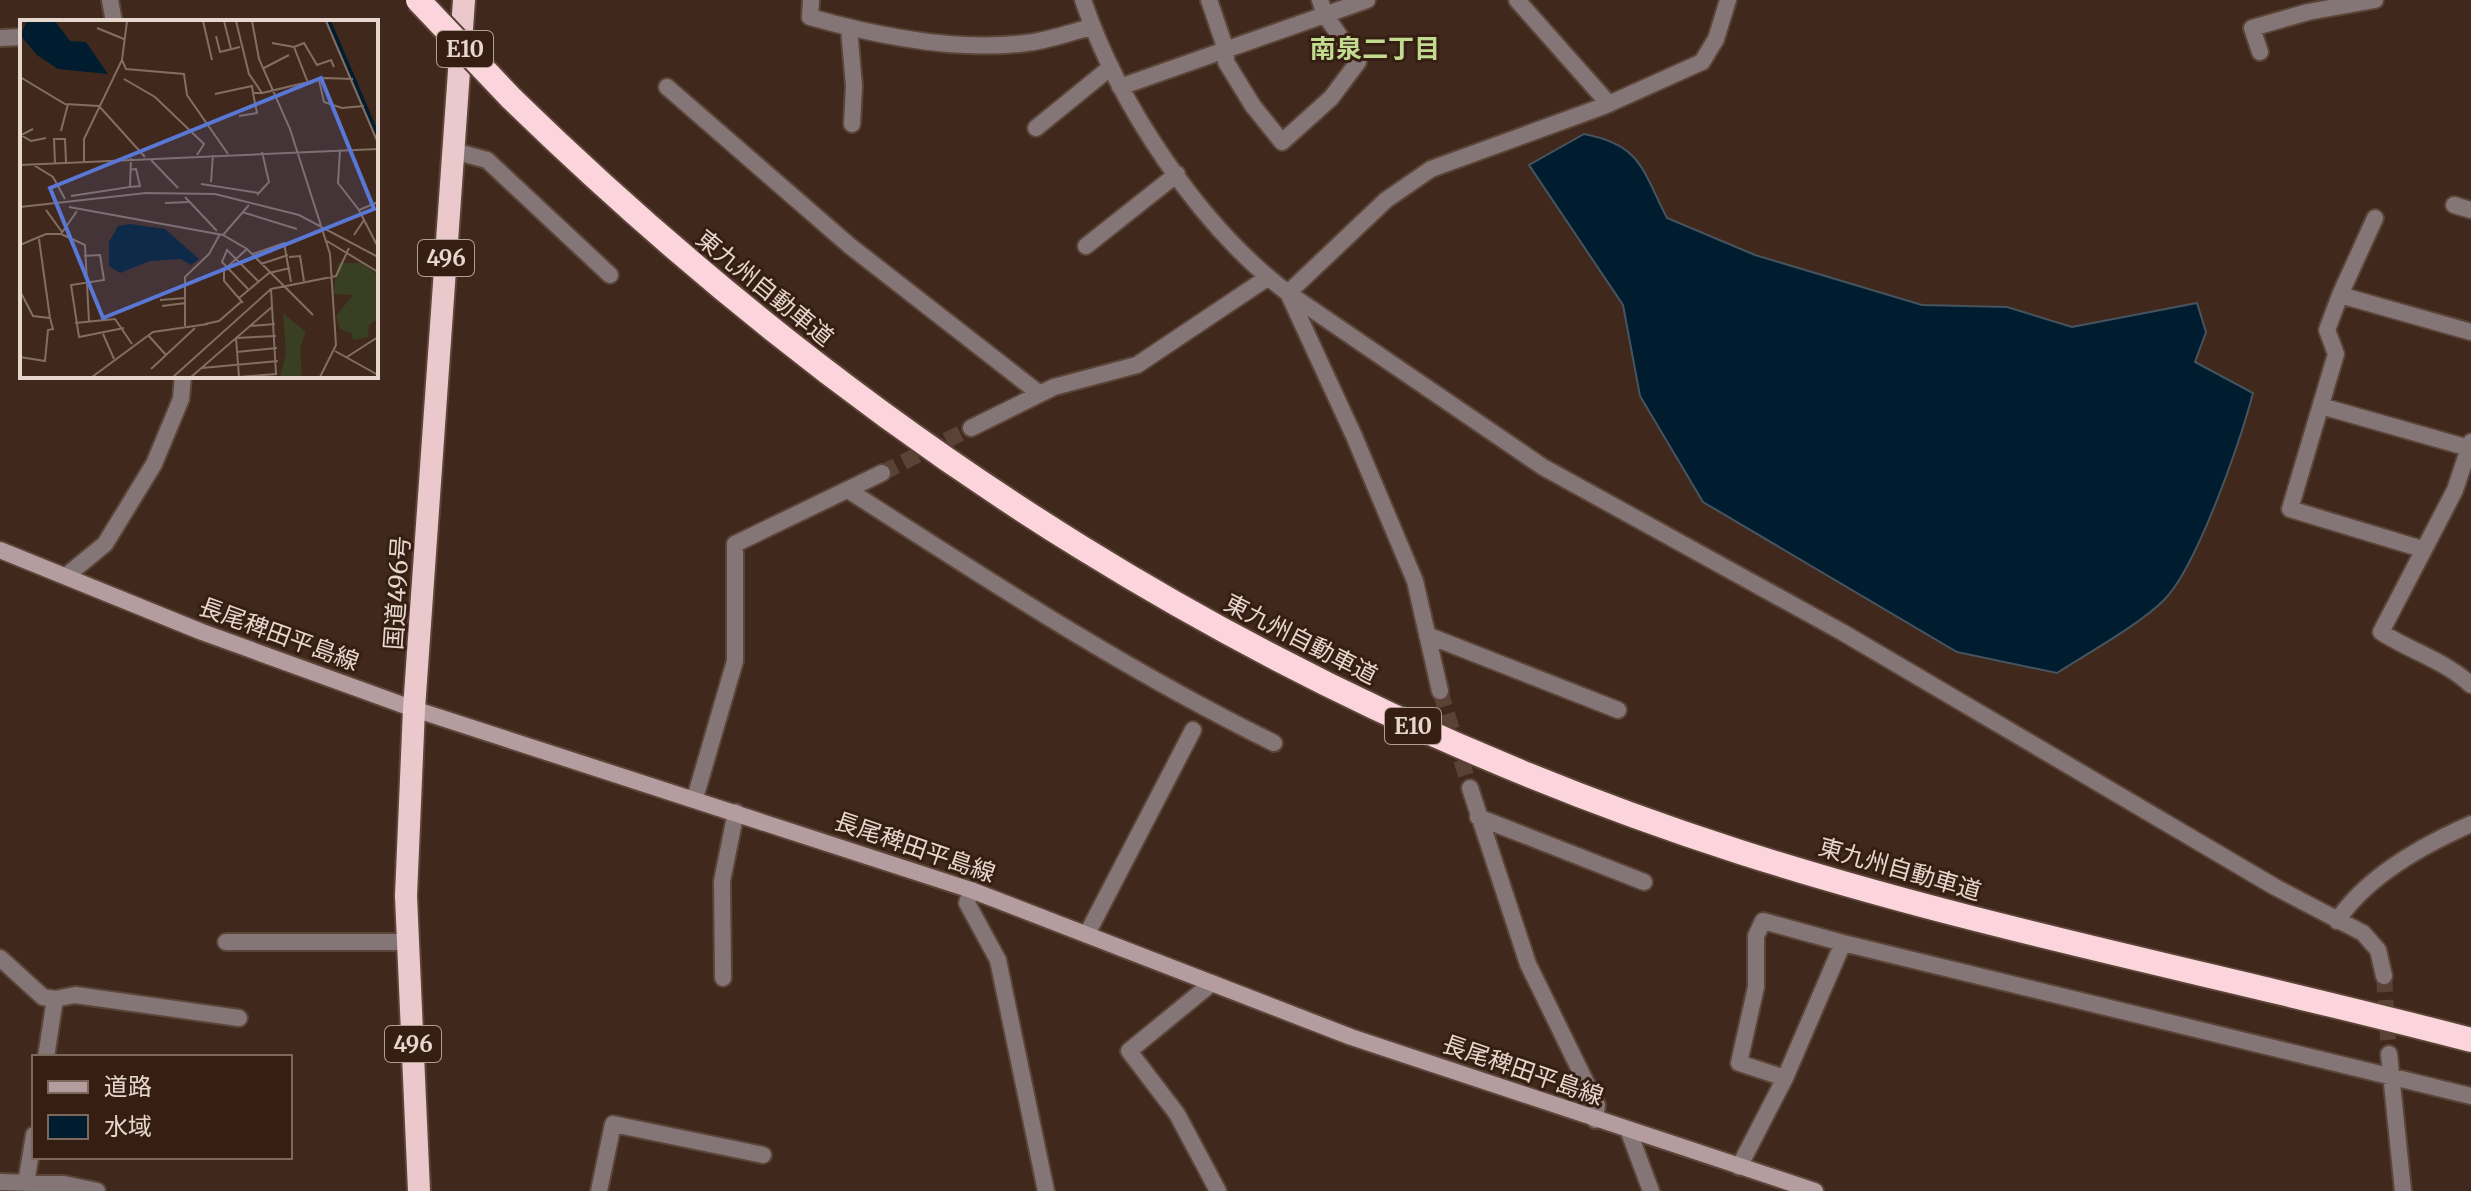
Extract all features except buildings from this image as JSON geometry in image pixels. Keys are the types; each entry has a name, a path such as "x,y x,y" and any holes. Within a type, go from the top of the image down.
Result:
{"highway":[{"name":"東九州自動車道","path":"418,0 511,98 608,193 723,292 852,394 982,486 1087,552 1200,620 1317,681 1426,732 1561,789 1738,851 1926,907 2471,1040"},
{"name":"国道496号","path":"419,1191 406,896 414,709 464,0"}],"main road":[{"name":"長尾稗田平島線","path":"0,550 202,632 414,709 971,890 1351,1037 1629,1132 1815,1191"}],"street":[{"path":"110,0 114,20"},
{"path":"811,0 810,17 849,28 921,39 1026,43 1092,27"},
{"path":"1083,0 1120,87 1147,134 1210,217 1267,278 1543,467 1842,632 2337,921 2363,933 2378,950 2384,976"},
{"path":"1209,0 1226,50 1226,62 1253,106 1282,142 1331,98 1358,62 1323,8"},
{"path":"1120,87 1226,50 1323,8 1367,0"},
{"path":"1517,0 1609,104"},
{"path":"1288,293 1386,200 1431,169 1609,104 1702,62 1716,39 1728,0"},
{"path":"2260,52 2252,28 2308,12 2375,0"},
{"path":"849,28 852,124"},
{"path":"0,38 20,37"},
{"path":"1036,128 1111,67"},
{"path":"667,87 850,246 1040,394"},
{"path":"454,151 487,160 610,275"},
{"path":"1086,246 1177,174"},
{"path":"2454,205 2471,210"},
{"path":"2375,218 2327,330 2336,354 2290,509 2422,549"},
{"path":"971,428 1040,394 1137,365 1267,278"},
{"path":"1288,293 1354,436 1415,581 1440,691"},
{"path":"2340,295 2471,332"},
{"path":"66,576 105,544 154,464 181,399 183,378"},
{"path":"2321,406 2470,445 2455,490 2381,632 2406,649 2457,672 2471,685"},
{"path":"695,798 735,661 735,544 882,473"},
{"path":"848,490 1072,635 1185,699 1274,743"},
{"path":"1427,635 1618,710"},
{"path":"1087,934 1193,730"},
{"path":"1470,788 1528,964 1597,1105 1595,1120"},
{"path":"723,978 722,881 736,812"},
{"path":"1478,817 1644,882"},
{"path":"2337,921 2352,899 2424,847 2471,824"},
{"path":"971,890 967,903 998,960 1046,1191"},
{"path":"1785,1078 1739,1063 1756,987 1756,936 1763,921 2471,1096"},
{"path":"226,942 408,942"},
{"path":"1739,1167 1785,1078 1843,943"},
{"path":"0,958 43,997 55,999 75,995 239,1018"},
{"path":"1212,983 1129,1051 1177,1114 1218,1191"},
{"path":"46,1055 55,999"},
{"path":"2389,1054 2403,1191"},
{"path":"599,1191 613,1124 763,1155"},
{"path":"1629,1132 1651,1191"},
{"path":"26,1183 32,1147"},
{"path":"0,1182 64,1184 97,1191"}],"water":[{"path":"1584,134 1618,145 1638,162 1667,218 1755,255 1922,305 2007,307 2072,327 2197,303 2206,332 2195,362 2253,393 2228,471 2203,533 2177,584 2164,600 2127,629 2057,673 1957,652 1703,502 1640,396 1623,305 1529,165"}],"tunnel":[{"path":"882,473 971,428"},
{"path":"1440,691 1470,788"},
{"path":"2384,976 2389,1054"}],"district":[{"name":"南泉二丁目","path":"1375,48"}]}
